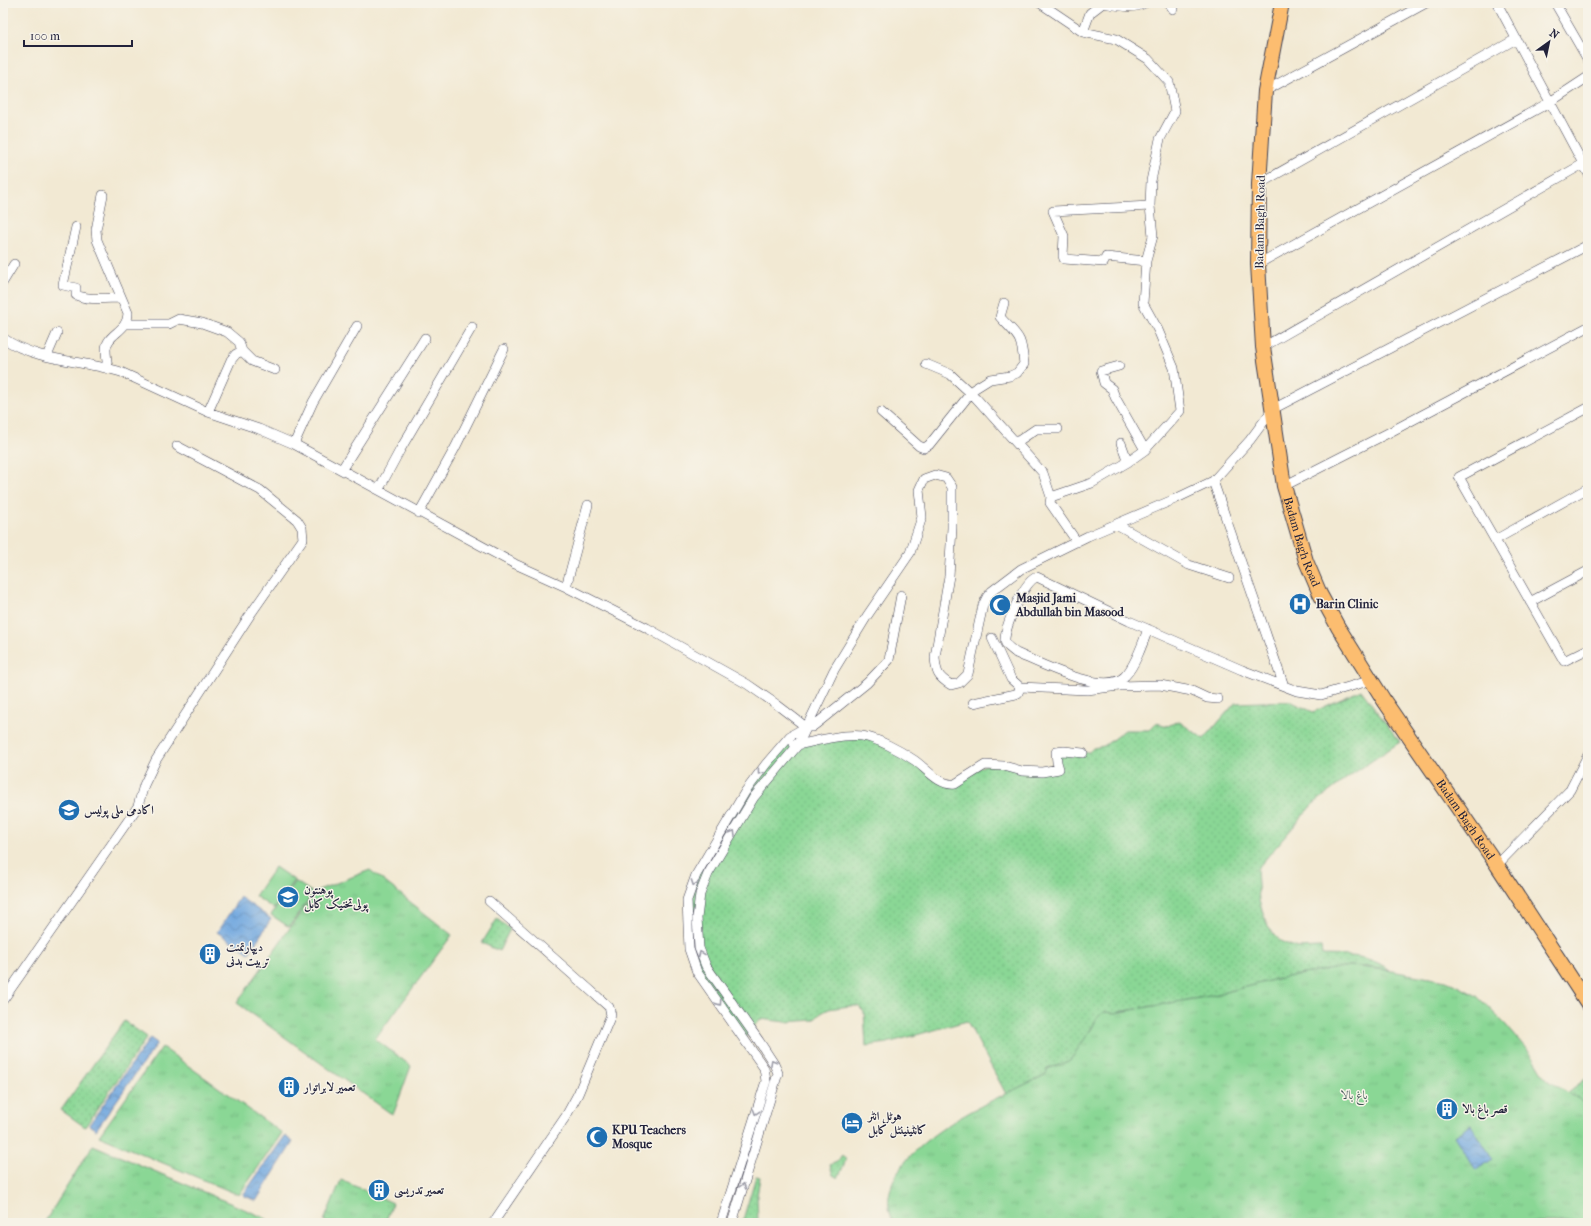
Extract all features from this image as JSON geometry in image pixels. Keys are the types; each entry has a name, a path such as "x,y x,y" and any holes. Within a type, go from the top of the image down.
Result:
{"main road":[{"name":"Badam Bagh Road","path":"1282,3 1265,91 1259,184 1258,264 1264,347 1284,486 1306,561 1317,587 1338,627 1385,702 1497,865 1588,1004"}],"street":[{"path":"1040,3 1083,32 1116,39 1148,58 1169,82 1175,111 1160,140 1152,181 1150,206 1154,236 1146,261 1143,303 1158,330 1174,368 1180,411 1145,450 1128,462 1092,482 1051,497"},
{"path":"1083,32 1090,13 1103,3 1126,6 1140,6 1145,3"},
{"path":"1265,91 1426,3"},
{"path":"1497,3 1588,173"},
{"path":"1556,3 1588,60"},
{"path":"1259,184 1516,39"},
{"path":"1258,264 1550,102 1588,77"},
{"path":"1264,347 1583,164"},
{"path":"103,195 96,230 97,240 128,313 128,321 110,339 106,348 108,368"},
{"path":"1146,261 1106,257 1104,262 1064,259 1064,236 1053,211 1150,206"},
{"path":"76,227 63,285 76,288 76,294 80,297 101,299 121,298"},
{"path":"732,1223 778,1073 759,1041 706,966 698,948 697,918 700,894 708,874 754,797 798,745 834,670 848,646 910,553 922,517 919,490 924,479 935,475 946,478 952,487 952,528 949,576 935,657 936,670 941,679 951,685 959,683 968,674 983,605 992,590 1022,569 1116,524 1213,481 1250,440 1273,409 1588,245"},
{"path":"3,282 14,264"},
{"path":"881,412 918,446 924,448 929,445 974,388 990,379 1010,376 1017,373 1024,364 1021,342 1000,317 1004,303"},
{"path":"126,324 169,324 180,319 202,323 226,332 239,342 242,351 252,361 275,370"},
{"path":"294,444 313,402 357,326"},
{"path":"379,490 400,450 472,327"},
{"path":"1284,486 1392,432 1588,327"},
{"path":"47,356 57,333"},
{"path":"3,338 34,353 121,372 208,412 259,429 294,444 515,564 566,587 647,628 747,684 806,727"},
{"path":"342,469 425,338"},
{"path":"419,513 455,448 504,349"},
{"path":"208,412 231,360 236,354 242,351"},
{"path":"926,364 950,374 976,398 1043,473 1051,497 1050,503 1077,542"},
{"path":"1119,366 1101,371 1104,383 1112,389 1118,403 1145,450"},
{"path":"1588,408 1459,477 1564,662 1588,649"},
{"path":"1016,442 1036,429 1058,429"},
{"path":"1121,443 1128,462"},
{"path":"3,1000 138,806 144,785 156,760 250,615 303,539 302,528 297,520 260,490 177,446"},
{"path":"1213,481 1284,686"},
{"path":"1495,540 1588,488"},
{"path":"566,587 588,505"},
{"path":"1116,524 1189,565 1229,578"},
{"path":"1530,602 1588,571"},
{"path":"1148,629 1125,677 1117,681 1101,683 1079,679 1016,652 1007,646 1005,640 1018,600 1033,578 1037,577 1148,629 1242,670 1297,691 1321,695 1372,680"},
{"path":"721,1223 766,1082 764,1068 751,1047 697,972 688,950 688,900 696,875 745,792 766,764 790,736 806,727 812,727 816,724 868,683 889,660 901,595"},
{"path":"992,638 1011,679 1020,687 1087,690 1118,686 1160,685 1192,691 1207,698 1218,700"},
{"path":"973,703 1016,694 1020,687"},
{"path":"786,742 798,745 850,735 862,736 876,740 904,753 942,782 952,785 985,765 1004,766 1022,771 1042,772 1060,769 1057,762 1056,752 1064,751 1083,753"},
{"path":"1497,865 1570,790 1588,756"},
{"path":"489,901 609,1007 611,1015 578,1094 566,1116 493,1223"},
{"path":"751,1047 759,1041"},
{"path":"745,1146 755,1150"}],"green space":[{"path":"1361,690 1400,742 1351,775 1312,805 1257,869 1259,901 1268,927 1280,941 1298,948 1321,947 1322,955 1366,958 1389,970 1350,966 1281,978 1210,996 1114,1013 1103,1012 1076,1054 1061,1065 1047,1068 1048,1071 1045,1075 1006,1094 967,1021 887,1043 866,1046 864,1012 858,1006 849,1006 829,1009 821,1013 814,1020 786,1022 760,1019 744,1039 697,972 687,925 696,875 745,792 785,742 850,735 876,740 948,784 985,765 1059,769 1056,752 1089,752 1093,748 1104,746 1125,730 1149,730 1156,723 1168,726 1178,721 1204,739 1235,703 1290,701 1313,712"},
{"path":"275,867 294,880 274,909 255,896"},
{"path":"370,870 452,935 375,1039 411,1066 393,1115 237,1003 316,891"},
{"path":"295,881 313,893 289,927 271,915"},
{"path":"497,919 510,929 499,951 482,943"},
{"name":"باغ بالا","path":"1350,966 1386,970 1446,981 1477,996 1505,1024 1534,1058 1548,1081 1588,1105 1588,1223 893,1223 889,1206 889,1196 897,1175 911,1155 930,1138 952,1122 977,1108 1045,1075 1047,1069 1065,1063 1071,1059 1097,1018 1103,1012 1115,1013 1210,996 1281,978"},
{"path":"124,1021 147,1037 85,1127 61,1110"},
{"path":"162,1047 282,1133 239,1195 99,1136"},
{"path":"1588,1077 1588,1105 1567,1093"},
{"path":"93,1145 265,1218 272,1223 44,1223"},
{"path":"842,1155 846,1160 838,1178 833,1175 830,1165 837,1162"},
{"path":"756,1176 760,1177 757,1196 758,1223 742,1223"},
{"path":"341,1180 393,1203 385,1223 327,1223 324,1221"}],"water":[{"path":"240,897 271,919 249,953 217,932"},
{"path":"150,1038 157,1043 96,1130 89,1125"},
{"path":"1471,1125 1493,1159 1476,1170 1454,1136"},
{"path":"285,1136 293,1142 256,1201 243,1195"}],"place":[{"name":"Barin Clinic","path":"1300,604"},
{"name":"Masjid Jami Abdullah bin Masood","path":"1000,605"},
{"name":"اکادمی ملی پولیس","path":"69,810"},
{"name":"پوهنتون پولی‌تخنیک کابل","path":"288,897"},
{"name":"دیپارتمنت تربیت بدنی","path":"210,954"},
{"name":"تعمیر لابراتوار","path":"289,1087"},
{"name":"قصر باغ بالا","path":"1447,1109"},
{"name":"ہوٹل انٹر کانٹینینٹل کابل","path":"852,1123"},
{"name":"KPU Teachers Mosque","path":"597,1137"},
{"name":"تعمیر تدریسی","path":"379,1190"}]}
